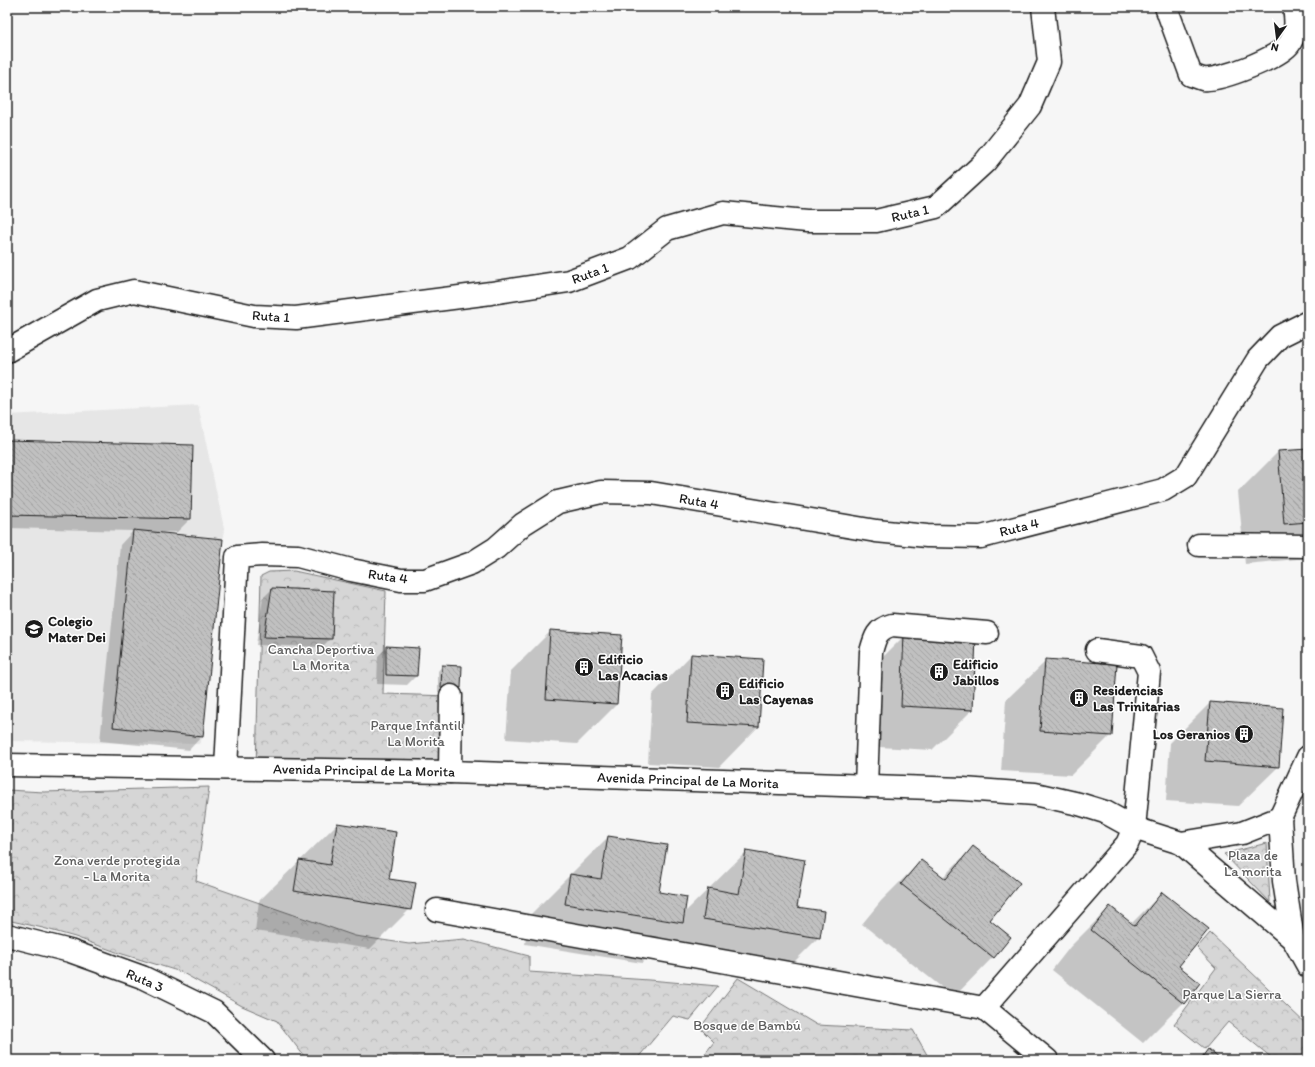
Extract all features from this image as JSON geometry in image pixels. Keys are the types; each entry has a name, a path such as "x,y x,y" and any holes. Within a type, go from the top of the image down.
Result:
{"street":[{"name":"Ruta 1","path":"7,351 97,300 134,291 254,316 296,318 483,294 569,281 630,258 668,229 723,213 807,221 876,221 936,207 985,162 1030,106 1049,62 1043,7"},
{"path":"1166,7 1191,75 1203,79 1220,78 1266,60 1290,44 1297,28 1294,7"},
{"name":"Ruta 4","path":"226,768 236,557 262,555 298,556 351,570 401,580 425,580 472,563 496,548 523,524 558,502 601,492 651,492 876,531 927,536 981,537 1163,490 1186,476 1258,359 1280,336 1308,322"},
{"path":"1199,545 1308,546"},
{"path":"866,786 871,652 877,632 884,627 892,625 987,633"},
{"path":"984,1008 1127,844 1134,828 1149,672 1142,656 1096,650"},
{"path":"450,772 451,696"},
{"path":"1293,939 1284,881 1280,818 1308,757"},
{"name":"Avenida Principal de La Morita","path":"7,765 450,772 963,789 1035,794 1079,804 1105,812 1134,828 1181,843 1293,939 1308,966"},
{"path":"1181,843 1242,833 1280,818"},
{"path":"437,910 984,1008 1047,1060"},
{"name":"Ruta 3","path":"7,935 70,951 142,977 214,1012 263,1060"}],"shaded area":[{"path":"198,405 224,528 203,737 199,744 7,741 7,415"}],"green space":[{"name":"Cancha Deportiva La Morita","path":"294,571 386,591 383,694 451,696 450,772 256,768 261,576 269,572"},
{"name":"Zona verde protegida - La Morita","path":"209,787 196,881 355,936 409,944 464,939 529,956 529,972 718,986 690,1020 673,1016 636,1060 307,1060 277,1021 242,1006 181,972 119,953 75,937 7,920 7,790 44,792"},
{"name":"Plaza de La morita","path":"1267,843 1270,902 1224,854"},
{"name":"Parque La Sierra","path":"1210,933 1308,1026 1308,1060 1270,1060 1272,1058 1228,1022 1205,1049 1174,1024 1216,968 1197,948"},
{"name":"Bosque de Bambú","path":"738,978 817,1025 913,1030 930,1060 700,1060 714,1042 700,1028"}],"building":[{"path":"7,440 193,445 191,519 7,515"},
{"path":"1308,449 1308,522 1284,524 1278,451"},
{"path":"133,530 223,539 203,737 113,727"},
{"path":"272,588 334,591 332,639 264,637"},
{"name":"Edificio Las Acacias","path":"550,630 622,635 617,704 546,699"},
{"name":"Edificio Jabillos","path":"904,634 976,637 973,710 901,706"},
{"path":"386,646 419,648 417,676 386,675"},
{"name":"Edificio Las Cayenas","path":"691,654 763,659 759,727 687,723"},
{"name":"Residencias Las Trinitarias","path":"1045,659 1117,664 1112,736 1040,731"},
{"path":"442,665 462,666 461,688 441,688"},
{"name":"Los Geranios","path":"1210,702 1283,708 1279,767 1205,761"},
{"path":"337,823 396,832 389,879 416,883 411,910 294,891 299,860 330,865"},
{"path":"608,836 667,845 659,892 687,897 683,923 565,904 570,874 601,879"},
{"path":"973,846 1020,883 990,920 1011,937 994,958 901,884 921,860 946,879"},
{"path":"746,850 805,860 797,907 824,911 820,938 703,919 708,888 739,894"},
{"path":"1162,892 1209,929 1179,966 1200,983 1184,1004 1091,930 1110,906 1135,926"},
{"path":"1208,1049 1221,1060 1200,1060"}],"place":[{"name":"Colegio Mater Dei","path":"34,629"},
{"name":"Edificio Las Acacias","path":"584,667"},
{"name":"Edificio Jabillos","path":"939,672"},
{"name":"Edificio Las Cayenas","path":"725,691"},
{"name":"Residencias Las Trinitarias","path":"1079,698"},
{"name":"Los Geranios","path":"1244,734"}],"park label":[{"name":"Parque Infantil La Morita","path":"416,734"}]}
